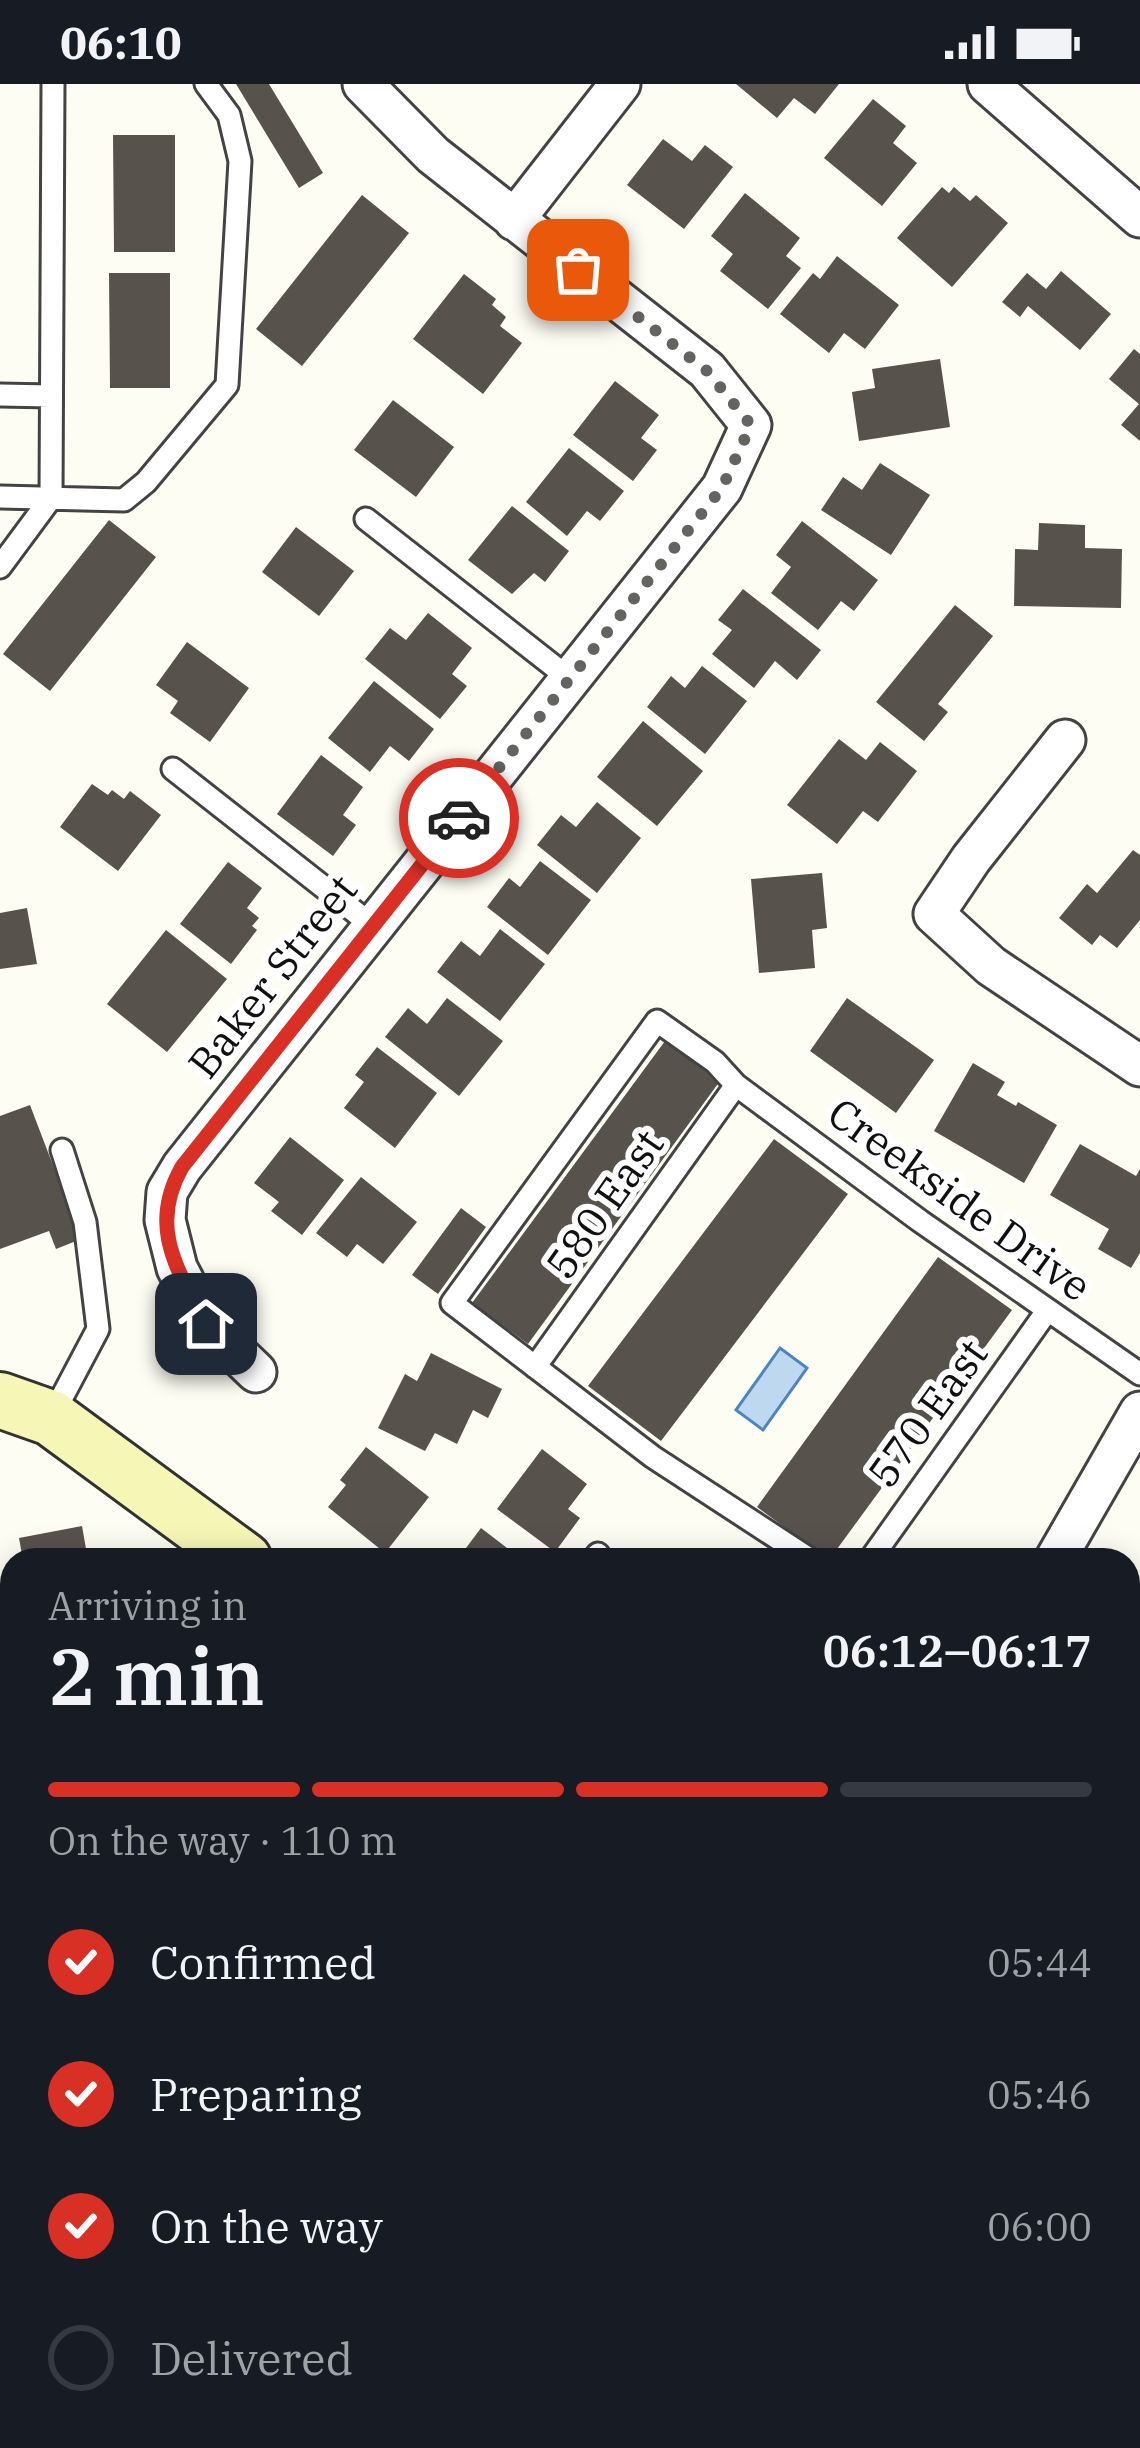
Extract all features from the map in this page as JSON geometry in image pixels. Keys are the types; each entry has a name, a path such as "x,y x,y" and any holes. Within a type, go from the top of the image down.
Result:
{"main road":[{"path":"0,1400 51,1418 228,1548"}],"street":[{"path":"363,84 433,155 514,220 620,84"},
{"path":"988,84 1140,217"},
{"name":"Baker Street","path":"256,1372 206,1324 177,1268 165,1220 167,1192 182,1167 722,488 751,425 706,370 514,220"},
{"path":"1065,740 934,914 991,966 1140,1066"},
{"path":"1062,1548 1140,1412"}],"lane":[{"path":"0,567 51,498 52,84"},
{"path":"0,497 124,500 146,482 227,385 241,161 229,115 206,84"},
{"path":"0,395 51,396"},
{"path":"366,518 569,679"},
{"path":"173,769 373,926"},
{"name":"Creekside Drive","path":"536,1367 452,1303 657,1021 716,1062 736,1085 1047,1312 1140,1374"},
{"name":"580 East","path":"536,1367 736,1085"},
{"path":"51,1418 98,1329 85,1222 62,1150"},
{"name":"570 East","path":"879,1548 1047,1312"},
{"path":"536,1367 653,1457 793,1548"}],"water":[{"path":"780,1348 807,1368 763,1430 736,1410"}],"building":[{"path":"236,84 269,84 323,173 299,188"},
{"path":"736,84 839,84 815,114 794,98 777,118"},
{"path":"873,99 906,126 893,143 917,163 882,206 824,158"},
{"path":"113,135 175,135 175,252 114,252"},
{"path":"663,139 692,161 705,145 733,167 684,229 627,185"},
{"path":"942,187 949,193 954,187 970,201 976,195 1008,223 952,287 897,238"},
{"path":"745,193 800,238 786,256 801,268 768,309 720,271 733,254 711,236"},
{"path":"362,195 409,233 302,366 256,329"},
{"path":"837,256 899,305 865,349 844,333 829,353 780,314 813,273 820,279"},
{"path":"1061,271 1111,314 1080,350 1028,306 1020,317 1002,302 1027,273 1046,289"},
{"path":"109,273 170,273 170,388 110,388"},
{"path":"464,274 496,299 492,305 506,317 500,326 522,343 483,394 413,339"},
{"path":"1134,349 1140,354 1140,441 1121,425 1139,404 1109,379"},
{"path":"940,359 950,427 859,441 852,392 875,388 872,369"},
{"path":"615,381 659,415 641,438 657,450 633,481 573,435"},
{"path":"393,400 454,447 416,497 354,450"},
{"path":"569,448 624,491 600,521 587,511 567,536 526,502"},
{"path":"880,463 930,495 891,555 821,510 843,477 862,490"},
{"path":"512,506 569,551 545,582 534,573 512,594 468,560"},
{"path":"109,520 156,557 50,691 3,654"},
{"path":"802,521 878,580 854,611 841,601 818,630 771,593 791,567 776,555"},
{"path":"1039,523 1085,525 1085,548 1122,549 1121,608 1014,606 1015,549 1038,550"},
{"path":"296,527 354,571 319,616 262,572"},
{"path":"743,589 821,650 797,680 775,661 754,688 712,654 732,630 718,620"},
{"path":"955,605 993,636 938,704 948,712 924,741 876,702"},
{"path":"428,613 472,648 452,674 467,686 440,719 365,659 390,628 406,640"},
{"path":"187,642 249,688 210,742 170,713 178,701 156,685"},
{"path":"702,666 747,701 705,754 647,707 671,676 685,688"},
{"path":"374,681 434,729 409,761 390,746 370,772 328,738"},
{"path":"643,721 703,771 657,826 597,777"},
{"path":"839,739 866,760 880,742 917,771 878,822 863,811 837,844 787,805"},
{"path":"321,755 363,787 343,815 356,825 333,856 277,814"},
{"path":"92,784 124,799 130,791 161,815 118,871 60,827"},
{"path":"597,802 641,838 597,893 537,845 561,815 576,827"},
{"path":"1133,850 1140,855 1140,920 1117,948 1100,935 1092,945 1059,918 1087,884 1097,893"},
{"path":"540,861 591,900 548,955 487,907 509,878 520,887"},
{"path":"228,862 262,888 247,908 259,918 252,926 257,930 231,964 180,924"},
{"path":"822,873 827,928 812,930 815,968 759,973 751,879"},
{"path":"27,908 37,964 0,969 0,913"},
{"path":"500,929 545,964 500,1021 437,972 461,941 480,956"},
{"path":"166,930 227,979 167,1052 107,1004"},
{"path":"447,998 503,1041 459,1096 385,1037 408,1008 427,1024"},
{"path":"847,998 934,1060 896,1113 810,1051"},
{"path":"665,1041 720,1081 528,1344 472,1303"},
{"path":"377,1047 437,1093 395,1148 344,1108 364,1082 355,1075"},
{"path":"973,1063 1005,1082 997,1095 1057,1125 1024,1183 934,1131"},
{"path":"30,1105 81,1239 56,1249 49,1231 0,1249 0,1116"},
{"path":"290,1137 344,1180 302,1235 271,1211 279,1202 254,1183"},
{"path":"774,1139 848,1194 661,1441 588,1386"},
{"path":"1080,1144 1136,1176 1140,1169 1140,1253 1131,1268 1098,1249 1109,1229 1050,1195"},
{"path":"361,1177 417,1222 383,1264 357,1244 347,1257 316,1233"},
{"path":"461,1208 486,1227 438,1294 412,1275"},
{"path":"938,1257 1012,1310 838,1548 813,1548 757,1507"},
{"path":"431,1353 502,1389 488,1418 473,1410 457,1444 435,1433 425,1451 378,1428 405,1374 417,1381"},
{"path":"366,1447 429,1497 389,1548 379,1548 328,1507 346,1485 340,1480"},
{"path":"542,1449 587,1484 568,1509 580,1518 558,1548 550,1548 497,1509"},
{"path":"82,1526 86,1548 21,1548 19,1538"},
{"path":"481,1528 507,1548 466,1548"}],"way so far":[{"path":"459,818 722,488 751,425 706,370 578,270"}],"route":[{"path":"206,1324 177,1268 165,1220 167,1192 459,818"}]}
